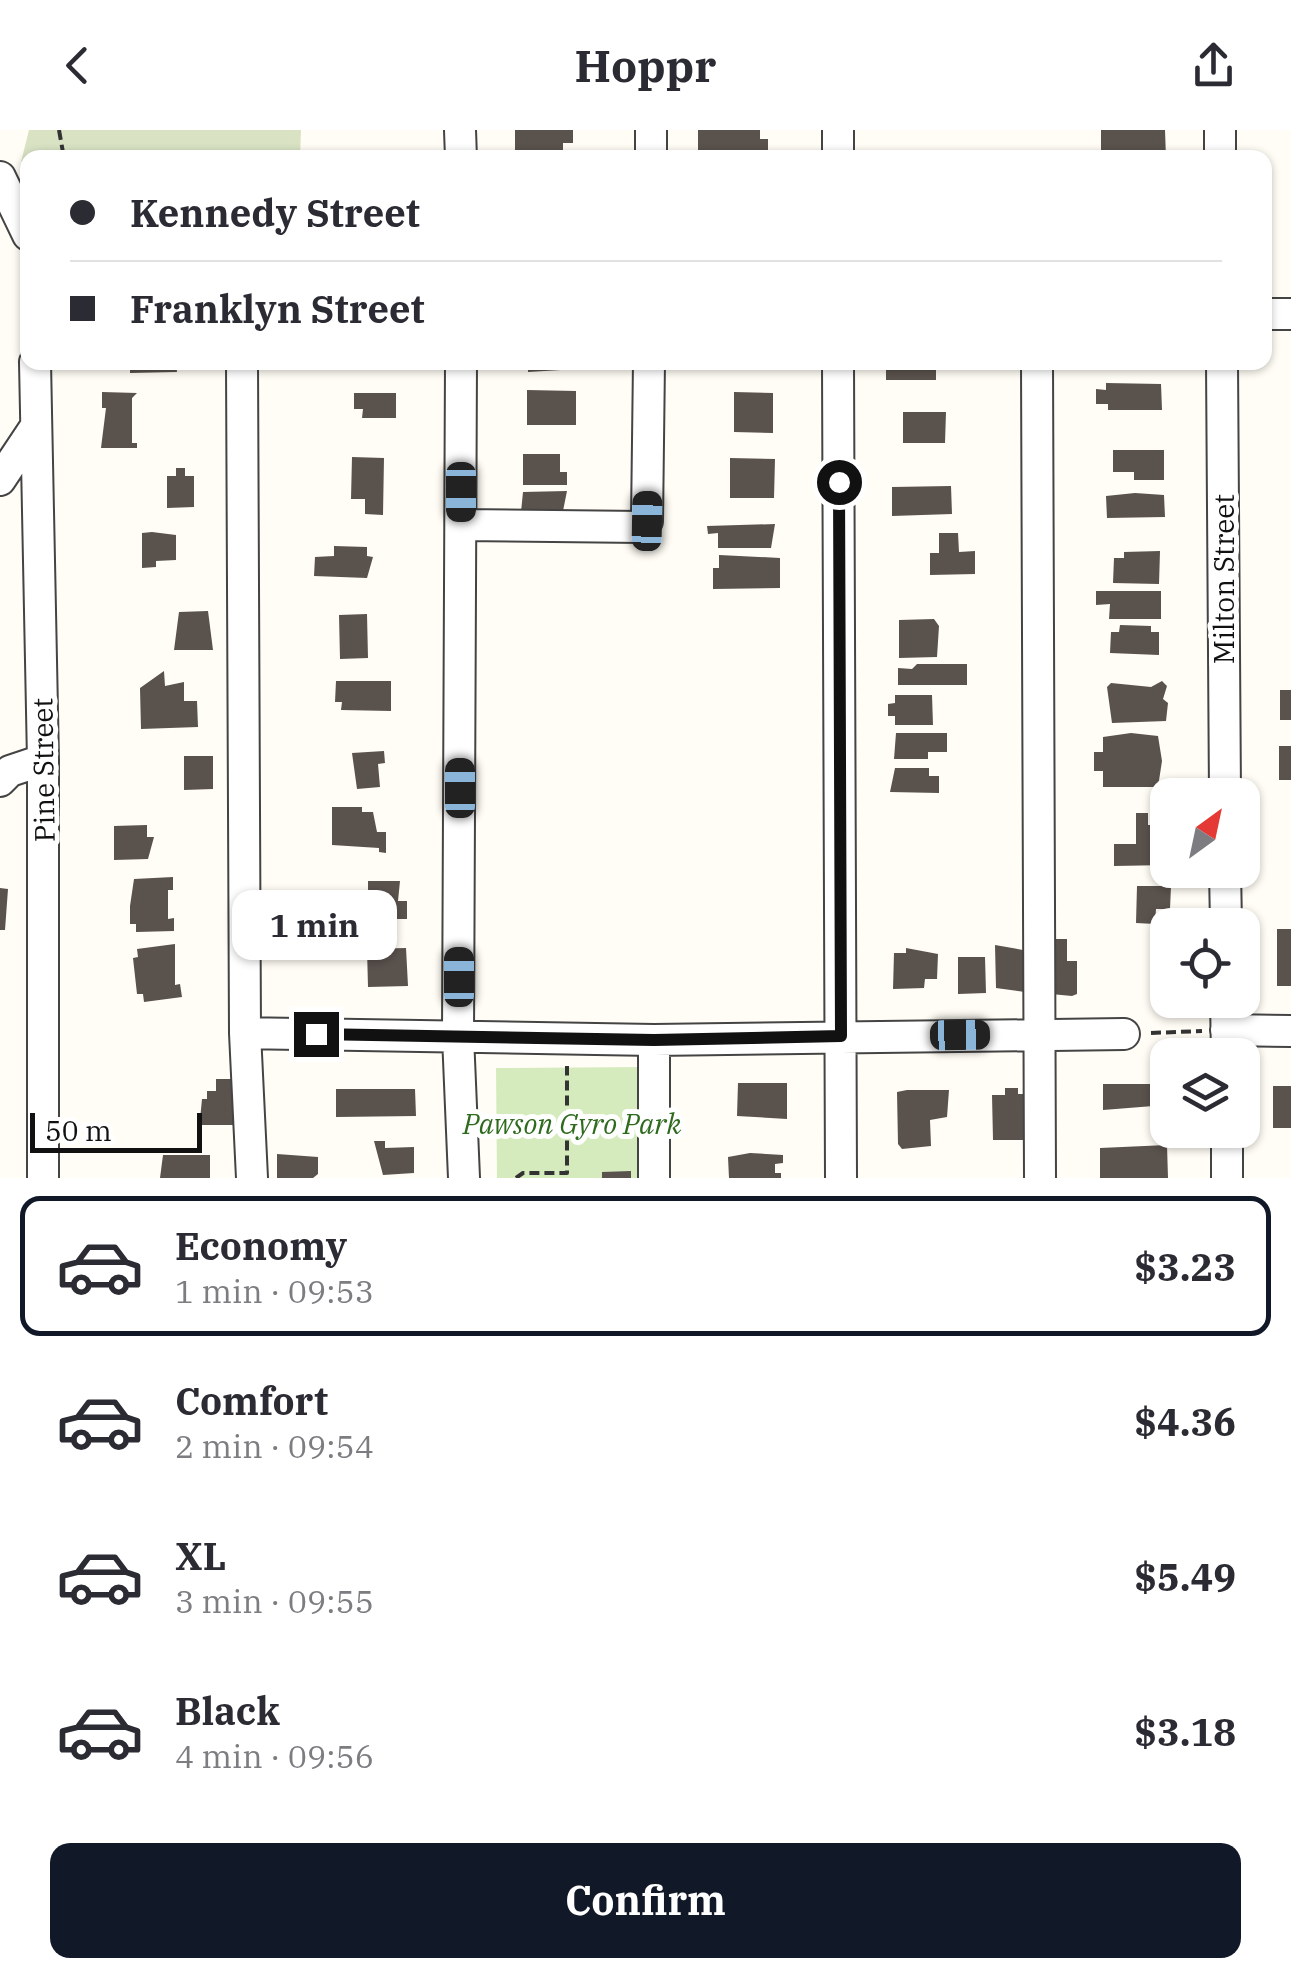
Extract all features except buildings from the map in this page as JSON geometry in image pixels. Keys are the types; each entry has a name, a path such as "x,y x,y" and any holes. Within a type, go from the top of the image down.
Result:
{"street":[{"path":"0,176 20,217"},
{"name":"Pine Street","path":"35,370 43,760 44,1178"},
{"path":"242,370 245,1033 252,1178"},
{"path":"461,370 458,1036 464,1178"},
{"path":"461,525 642,528 647,521 649,370"},
{"path":"838,370 841,1178"},
{"path":"1037,370 1040,1178"},
{"name":"Milton Street","path":"1222,370 1225,778"},
{"path":"0,480 36,426"},
{"path":"0,782 10,772 43,760"},
{"path":"1226,1028 1291,1031"},
{"path":"245,1033 654,1040 1124,1034"},
{"path":"654,1040 654,1178"},
{"path":"1227,1148 1228,1178"}],"path":[{"path":"1124,1034 1226,1028"},
{"path":"516,1178 523,1174 568,1173 566,1038"}],"green space":[{"path":"29,130 301,130 300,150 24,150"},
{"name":"Pawson Gyro Park","path":"646,1067 647,1178 497,1178 496,1068"}],"route":[{"path":"316,1034 654,1040 841,1036 839,482"}]}
